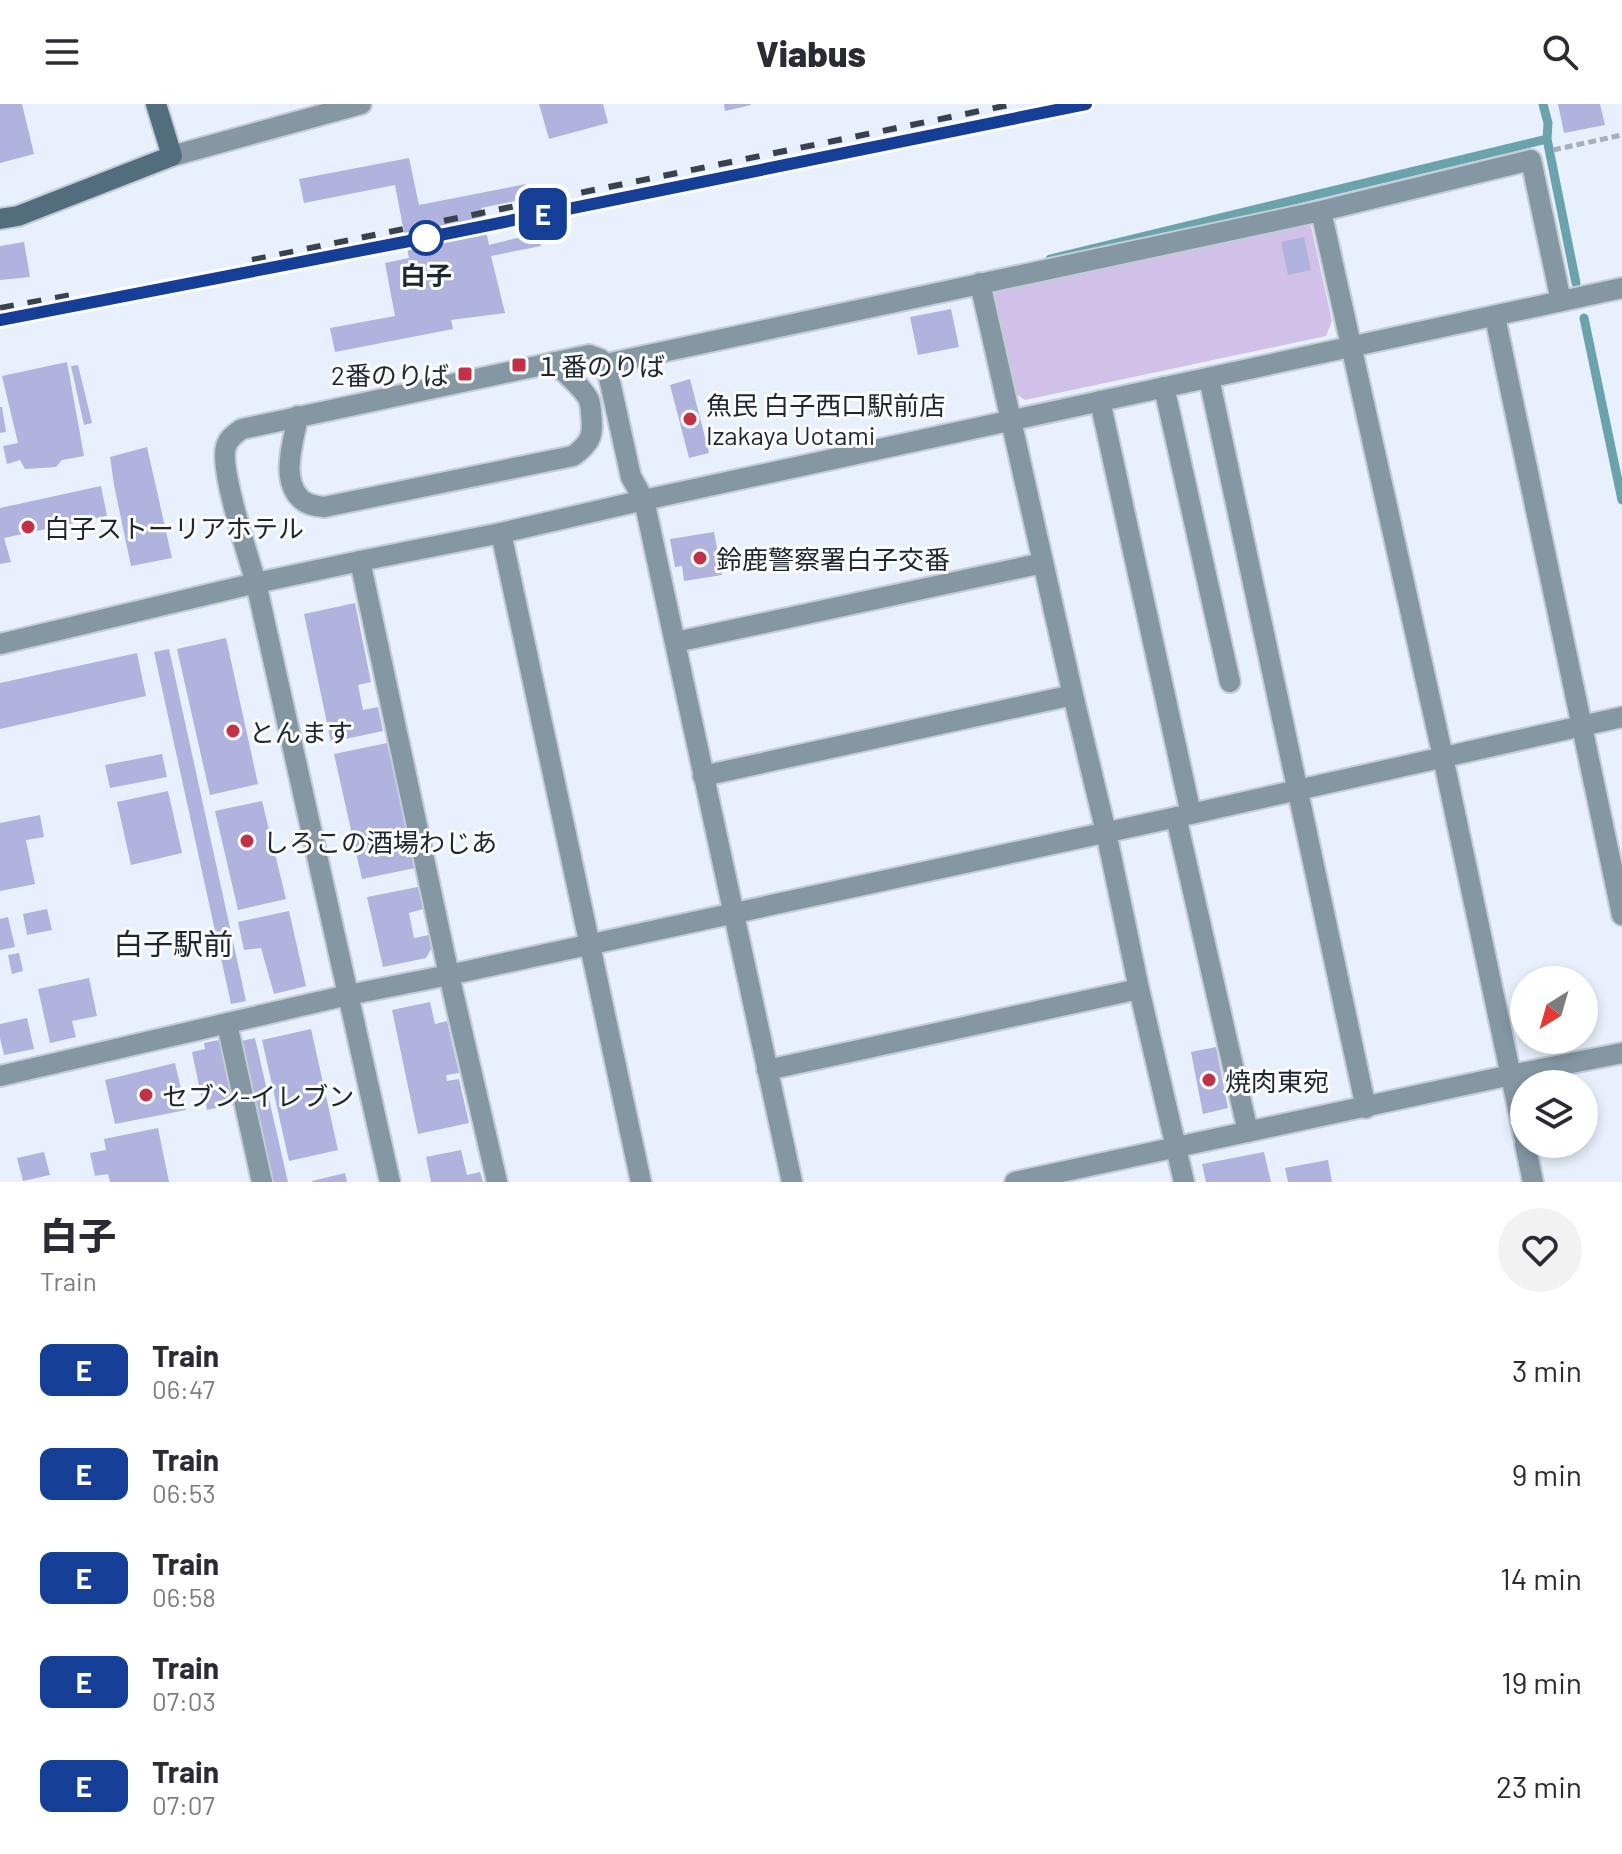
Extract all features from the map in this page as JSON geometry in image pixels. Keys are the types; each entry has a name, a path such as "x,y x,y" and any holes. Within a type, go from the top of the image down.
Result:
{"main road":[{"path":"0,219 18,216 172,156 156,104"}],"street":[{"path":"172,156 361,104"},
{"path":"606,364 1321,211 1531,160 1563,301"},
{"path":"1321,211 1510,1070"},
{"path":"980,283 1184,1182"},
{"path":"0,644 256,583 501,533 1622,288"},
{"path":"1495,317 1622,915"},
{"path":"390,1182 256,583 224,460 226,448 231,437 242,429 589,355 606,364 631,477 644,500 792,1182"},
{"path":"298,416 290,466 292,486 299,498 324,507 565,458 584,448 593,427 590,402 554,362"},
{"path":"1209,378 1366,1108"},
{"path":"1164,387 1230,682"},
{"path":"1100,401 1248,1132"},
{"path":"501,533 641,1182"},
{"path":"360,561 497,1182"},
{"path":"676,642 1043,563"},
{"path":"703,776 1073,695"},
{"path":"0,1076 348,995 1622,717"},
{"path":"767,1070 1139,989"},
{"path":"227,1024 262,1182"},
{"path":"1536,1070 1622,1053"},
{"path":"1015,1182 1510,1075"},
{"path":"1528,1158 1533,1182"}],"path":[{"path":"1560,149 1622,135"}],"shaded area":[{"path":"1294,221 1311,226 1332,321 1326,336 1025,400 1010,390 991,299 1000,287"}],"building":[{"path":"0,104 22,104 34,154 0,163"},
{"path":"539,104 603,104 608,123 549,139"},
{"path":"724,104 750,104 751,105 725,111"},
{"path":"1558,104 1600,104 1605,125 1564,133"},
{"path":"409,158 419,205 526,184 529,198 481,208 489,245 538,233 541,246 491,256 505,313 451,320 453,329 335,352 330,328 395,316 385,263 409,258 395,185 304,203 299,179"},
{"path":"1304,237 1311,270 1288,275 1281,242"},
{"path":"24,242 30,277 0,280 0,246"},
{"path":"951,309 959,347 918,355 910,317"},
{"path":"67,362 84,456 62,460 56,467 25,469 20,460 7,464 3,446 18,443 2,376"},
{"path":"78,365 92,423 84,425 71,366"},
{"name":"魚民 白子西口駅前店 Izakaya Uotami","path":"690,379 709,453 689,458 670,385"},
{"path":"0,407 6,432 0,433"},
{"path":"147,447 172,558 131,566 110,457"},
{"name":"白子ストーリアホテル","path":"101,486 107,516 4,538 11,562 0,564 0,508"},
{"path":"714,532 722,575 684,581 682,566 675,567 670,539"},
{"path":"355,603 371,682 358,685 363,710 378,707 383,731 331,742 304,614"},
{"path":"226,638 258,784 210,795 177,649"},
{"path":"169,649 246,1001 231,1004 154,652"},
{"path":"137,653 146,696 0,729 0,683"},
{"path":"387,743 415,868 362,879 334,754"},
{"path":"162,754 167,777 110,788 105,765"},
{"path":"168,791 182,853 131,865 117,802"},
{"name":"しろこの酒場わじあ","path":"262,801 286,899 238,910 215,811"},
{"path":"40,815 44,837 26,840 35,884 0,891 0,823"},
{"path":"418,887 423,909 409,913 414,938 429,935 431,949 426,958 383,967 367,897"},
{"path":"47,909 52,930 27,935 23,914"},
{"path":"289,911 306,986 274,994 261,948 244,950 238,922"},
{"path":"8,917 15,947 0,950 0,919"},
{"path":"19,953 23,971 12,974 8,955"},
{"path":"89,978 97,1016 72,1021 76,1037 50,1043 38,989"},
{"path":"430,1002 435,1024 447,1021 459,1073 446,1075 447,1081 459,1079 469,1123 418,1134 392,1010"},
{"path":"27,1018 34,1049 4,1055 0,1024"},
{"path":"311,1029 338,1150 289,1161 262,1040"},
{"path":"255,1038 288,1182 273,1182 241,1041"},
{"path":"223,1039 239,1103 207,1110 206,1104 203,1105 192,1052 205,1049 204,1043"},
{"name":"焼肉東宛","path":"1216,1047 1228,1108 1203,1114 1191,1052"},
{"name":"セブン-イレブン","path":"175,1063 186,1110 115,1124 105,1080"},
{"path":"158,1128 169,1182 110,1182 108,1174 95,1176 90,1153 106,1150 104,1139"},
{"path":"461,1150 467,1175 480,1172 483,1182 431,1182 426,1157"},
{"path":"44,1152 50,1175 23,1181 17,1158"},
{"path":"1264,1152 1271,1182 1206,1182 1202,1164"},
{"path":"1328,1160 1332,1182 1288,1182 1285,1168"},
{"path":"345,1173 347,1182 312,1182 312,1181"}],"waterway":[{"path":"1543,104 1548,123 1547,139 1576,283"},
{"path":"1050,259 1547,139"},
{"path":"1584,318 1622,500"}],"railway":[{"path":"252,260 1014,104"},
{"path":"0,320 425,238 1086,104"},
{"path":"0,308 71,295"}],"train":[{"name":"E","path":"0,320 425,238 1086,104"}],"place":[{"name":"白子","path":"426,238"},
{"name":"１番のりば","path":"519,365"},
{"name":"2番のりば","path":"465,374"},
{"name":"魚民 白子西口駅前店 Izakaya Uotami","path":"690,419"},
{"name":"白子ストーリアホテル","path":"28,527"},
{"name":"鈴鹿警察署白子交番","path":"700,558"},
{"name":"とんます","path":"233,731"},
{"name":"しろこの酒場わじあ","path":"247,841"},
{"name":"焼肉東宛","path":"1209,1080"},
{"name":"セブン-イレブン","path":"146,1095"}],"district":[{"name":"白子駅前","path":"173,943"}]}
